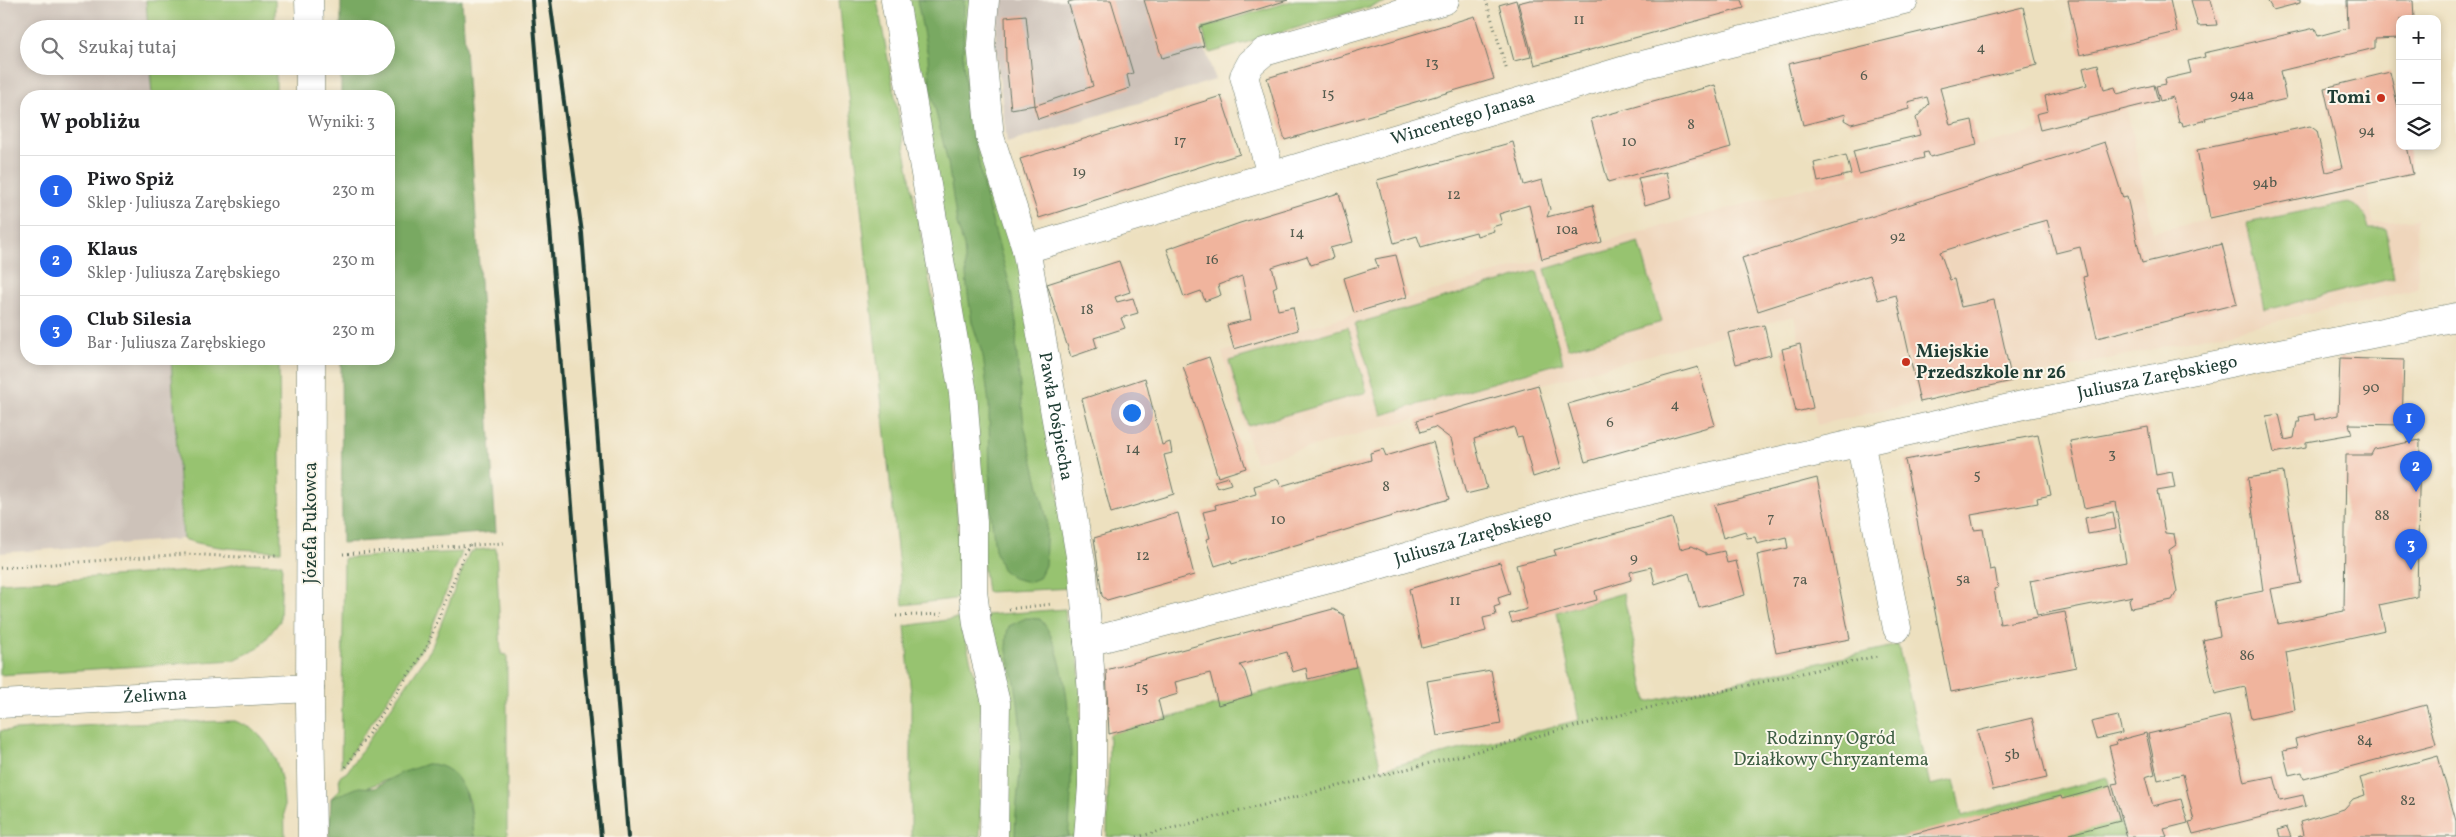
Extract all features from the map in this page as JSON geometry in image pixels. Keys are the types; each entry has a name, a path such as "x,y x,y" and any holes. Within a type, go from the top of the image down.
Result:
{"street":[{"path":"310,0 310,20"},
{"path":"895,0 963,393 973,522 973,591 975,612 996,703 994,837"},
{"name":"Pawła Pośpiecha","path":"985,0 981,44 990,137 1026,249 1083,573 1092,695 1092,786 1088,837"},
{"path":"1271,175 1244,76 1251,63 1264,52 1445,0"},
{"name":"Wincentego Janasa","path":"1026,249 1642,65 1904,0"},
{"path":"310,75 310,90"},
{"name":"Juliusza Zarębskiego","path":"1087,629 1341,576 1577,508 1860,441 2023,405 2456,317"},
{"name":"Józefa Pukowca","path":"310,365 312,837"},
{"path":"1860,441 1896,628"},
{"name":"Żeliwna","path":"0,704 310,688"}],"path":[{"path":"1486,0 1510,80"},
{"path":"336,554 504,543"},
{"path":"340,773 427,647 465,552 470,545"},
{"path":"0,568 185,554 240,557 278,556"},
{"path":"896,616 975,612 1068,602 1070,617 1087,629"},
{"path":"1137,837 1648,708 1894,652 1891,638 1898,637 1896,628"}],"shaded area":[{"path":"0,0 146,0 147,20 20,20 20,75 151,75 152,90 20,90 20,365 171,365 183,539 0,553"},
{"path":"999,0 1190,0 1215,80 1007,143 995,42"},
{"path":"2127,109 2153,232 2368,184 2373,223 2417,219 2418,289 1817,425 1794,316 1255,462 1222,352 1602,242 1859,174"}],"green space":[{"path":"146,0 275,0 275,20 147,20"},
{"path":"341,0 462,0 496,532 342,543 341,365 395,365 395,90 341,90 341,75 395,75 395,20 341,20"},
{"path":"839,0 877,0 950,392 962,598 903,605"},
{"path":"906,0 976,0 1074,588 987,592"},
{"path":"917,0 964,0 963,62 968,108 986,199 1010,286 1017,328 1016,348 1024,425 1047,520 1045,565 1039,578 1029,582 1013,578 1002,569 995,550 990,504 989,404 983,356 972,322 964,246 957,224 948,163 930,87 928,56"},
{"path":"1295,0 1393,0 1210,53 1202,28"},
{"path":"151,75 276,75 276,90 152,90"},
{"path":"2348,202 2360,209 2369,228 2385,228 2394,278 2265,310 2247,223"},
{"path":"1639,242 1662,322 1568,349 1545,269"},
{"path":"1537,271 1563,362 1382,415 1355,324"},
{"path":"1348,327 1367,392 1248,426 1229,361"},
{"path":"171,365 279,365 281,551 219,547 183,539"},
{"path":"496,548 501,654 507,655 507,837 474,837 470,802 466,792 427,764 367,787 331,798 340,789 339,777 347,772 431,649 469,553 476,550"},
{"path":"462,552 426,642 341,768 344,558"},
{"path":"244,563 282,564 280,621 259,648 234,660 0,675 0,583 194,571"},
{"name":"Rodzinny Ogród Działkowy Chryzantema","path":"1623,593 1647,702 1898,645 1930,785 1954,780 1962,816 2107,777 2125,837 1107,837 1109,734 1356,667 1381,769 1579,720 1557,612"},
{"path":"1065,609 1066,622 1076,621 1081,697 1078,837 1005,837 987,615"},
{"path":"960,618 981,701 980,837 911,837 911,695 905,626"},
{"path":"1026,618 1040,619 1051,637 1060,662 1066,691 1071,756 1068,837 1015,837 1021,741 1015,681 1008,658 1006,642 1009,626"},
{"path":"235,721 256,732 266,743 273,755 281,781 285,837 0,836 0,731 130,723"},
{"path":"427,764 440,766 450,771 458,779 468,801 474,837 329,837 331,798 359,787 374,788 401,773"}],"building":[{"path":"1076,0 1111,0 1133,73 1127,75 1130,88 1038,119 1034,106 1093,86 1068,2"},
{"path":"1144,0 1288,0 1199,27 1204,46 1162,58"},
{"path":"1516,0 1531,57 1514,61 1499,5"},
{"path":"1530,0 1741,0 1744,8 1535,65 1518,3"},
{"path":"2068,0 2170,0 2177,32 2080,55"},
{"path":"2191,0 2211,0 2217,25 2198,26"},
{"path":"2267,0 2300,0 2300,3 2273,10"},
{"path":"2347,0 2413,0 2414,15 2396,15 2396,38 2375,39 2375,48 2280,71 2286,99 2205,118 2206,120 2183,126 2182,122 2179,123 2173,97 2160,101 2156,86 2166,84 2165,79 2191,73 2188,61 2205,57 2204,53 2315,28 2318,36 2348,28"},
{"path":"2023,7 2037,65 1940,88 1950,125 1972,120 1977,145 1930,157 1928,152 1923,153 1924,158 1859,174 1853,151 1920,135 1916,118 1929,104 1927,97 1908,102 1909,109 1851,124 1844,120 1846,114 1803,125 1788,64"},
{"path":"1026,15 1035,105 1011,109 1006,61 1005,17"},
{"path":"1475,16 1494,79 1285,140 1267,78"},
{"path":"2098,64 2104,90 2115,87 2117,94 2154,85 2158,101 2040,130 2036,114 2048,111 2045,96 2087,85 2083,68"},
{"path":"2390,72 2396,98 2396,150 2408,150 2413,174 2210,218 2197,150 2310,126 2317,131 2326,172 2342,168 2324,88"},
{"path":"1715,85 1731,147 1608,182 1591,119"},
{"path":"1221,96 1240,154 1039,218 1020,159"},
{"path":"1513,142 1524,185 1542,180 1550,209 1547,217 1593,205 1602,242 1542,259 1529,205 1499,214 1502,224 1492,227 1494,231 1477,236 1476,232 1421,247 1417,236 1394,243 1377,180"},
{"path":"2105,142 2123,198 2127,197 2142,263 2222,244 2237,304 2097,338 2083,277 2087,276 2080,247 2056,253 2047,220 2010,230 1940,252 1950,280 1954,279 1961,307 1994,300 2012,381 1920,402 1896,295 1878,300 1870,275 1758,311 1742,258"},
{"path":"1846,155 1851,174 1818,182 1814,163"},
{"path":"1666,172 1672,197 1645,205 1638,178"},
{"path":"1339,193 1353,242 1330,248 1333,258 1311,265 1307,256 1272,267 1277,286 1273,288 1278,310 1293,307 1298,330 1234,349 1227,325 1251,319 1242,276 1218,285 1221,295 1205,301 1201,291 1184,297 1167,249 1240,223"},
{"path":"1396,255 1407,297 1354,313 1344,278 1378,267 1375,259"},
{"path":"1119,261 1130,292 1115,297 1117,302 1133,298 1138,313 1121,318 1125,328 1094,338 1097,348 1071,357 1047,284"},
{"path":"1764,325 1771,355 1736,364 1728,333"},
{"path":"1800,344 1813,408 1796,412 1782,349"},
{"path":"1209,357 1246,468 1218,477 1183,366"},
{"path":"2340,358 2404,360 2402,425 2349,424 2352,434 2306,442 2306,447 2274,453 2266,416 2279,414 2285,440 2294,438 2297,422 2300,422 2299,417 2314,414 2315,420 2338,415"},
{"path":"1698,367 1715,425 1585,462 1568,404"},
{"path":"1145,378 1162,445 1170,442 1172,453 1164,455 1174,494 1111,513 1082,399"},
{"path":"1538,385 1561,468 1533,477 1522,436 1517,437 1514,427 1474,439 1487,489 1466,494 1451,439 1435,427 1421,432 1417,420"},
{"path":"2148,427 2156,475 2172,472 2175,488 2157,491 2165,533 2174,534 2176,545 2169,550 2177,591 2172,600 2131,608 2129,599 2133,596 2037,615 2030,581 2126,562 2115,502 2084,508 2070,441"},
{"path":"2038,435 2051,495 2037,498 2038,503 1971,515 1974,530 1983,529 1990,570 1995,569 1998,588 1994,589 2000,624 2065,612 2076,667 1951,692 1905,460"},
{"path":"2420,440 2417,597 2379,605 2385,630 2286,652 2295,710 2251,719 2245,687 2215,694 2203,640 2220,636 2214,601 2263,591 2248,478 2283,472 2301,583 2271,589 2278,624 2344,611 2346,455 2371,455 2374,449"},
{"path":"1433,442 1449,499 1232,564 1231,561 1215,566 1206,539 1210,538 1203,512 1216,509 1215,505 1256,494 1254,486 1278,479 1281,486 1371,460 1370,453 1383,449 1386,456"},
{"path":"1228,477 1231,484 1217,488 1214,481"},
{"path":"1817,478 1850,639 1776,653 1757,555 1788,548 1786,537 1757,544 1755,537 1747,538 1745,531 1723,538 1714,505"},
{"path":"2113,512 2116,529 2088,534 2085,518"},
{"path":"1178,513 1194,575 1107,600 1102,596 1094,538"},
{"path":"1672,518 1680,549 1692,546 1706,553 1706,555 1724,551 1727,563 1736,561 1745,595 1699,608 1689,573 1655,584 1651,567 1630,572 1631,580 1595,591 1597,600 1512,623 1509,614 1527,609 1516,565 1556,555 1554,550"},
{"path":"1500,562 1510,594 1498,598 1500,605 1494,607 1496,615 1483,618 1486,631 1422,648 1409,589"},
{"path":"1333,609 1344,615 1356,667 1308,679 1306,668 1293,672 1287,652 1240,665 1245,672 1252,695 1218,705 1210,673 1175,682 1178,694 1158,700 1163,720 1109,734 1106,670"},
{"path":"1491,670 1501,724 1437,736 1427,681"},
{"path":"2426,705 2436,744 2304,779 2302,772 2289,775 2283,751 2297,748 2295,739"},
{"path":"2229,715 2244,782 2274,776 2280,800 2303,795 2306,806 2193,834 2189,822 2194,821 2183,774 2158,780 2148,734"},
{"path":"2118,716 2122,733 2096,739 2091,722"},
{"path":"2032,718 2047,778 1993,790 1977,731"},
{"path":"2146,733 2155,774 2145,777 2153,806 2181,799 2188,823 2164,829 2167,837 2127,837 2112,784 2118,783 2109,746 2117,744 2116,741"},
{"path":"2438,756 2456,821 2456,837 2298,837 2303,835 2300,822 2344,809 2353,799 2365,795 2360,778"},
{"path":"2110,786 2120,821 2070,834 2068,837 1901,837 2061,796 2062,799"},
{"path":"2287,827 2291,837 2280,837 2278,830"}],"railway":[{"path":"532,0 585,670 601,837"},
{"path":"550,0 582,233 628,837"}],"place":[{"name":"Tomi","path":"2381,98"},
{"name":"Miejskie Przedszkole nr 26","path":"1906,362"},
{"name":"Piwo Spiż","path":"2409,444"},
{"name":"Klaus","path":"2416,492"},
{"name":"Club Silesia","path":"2411,570"}]}
